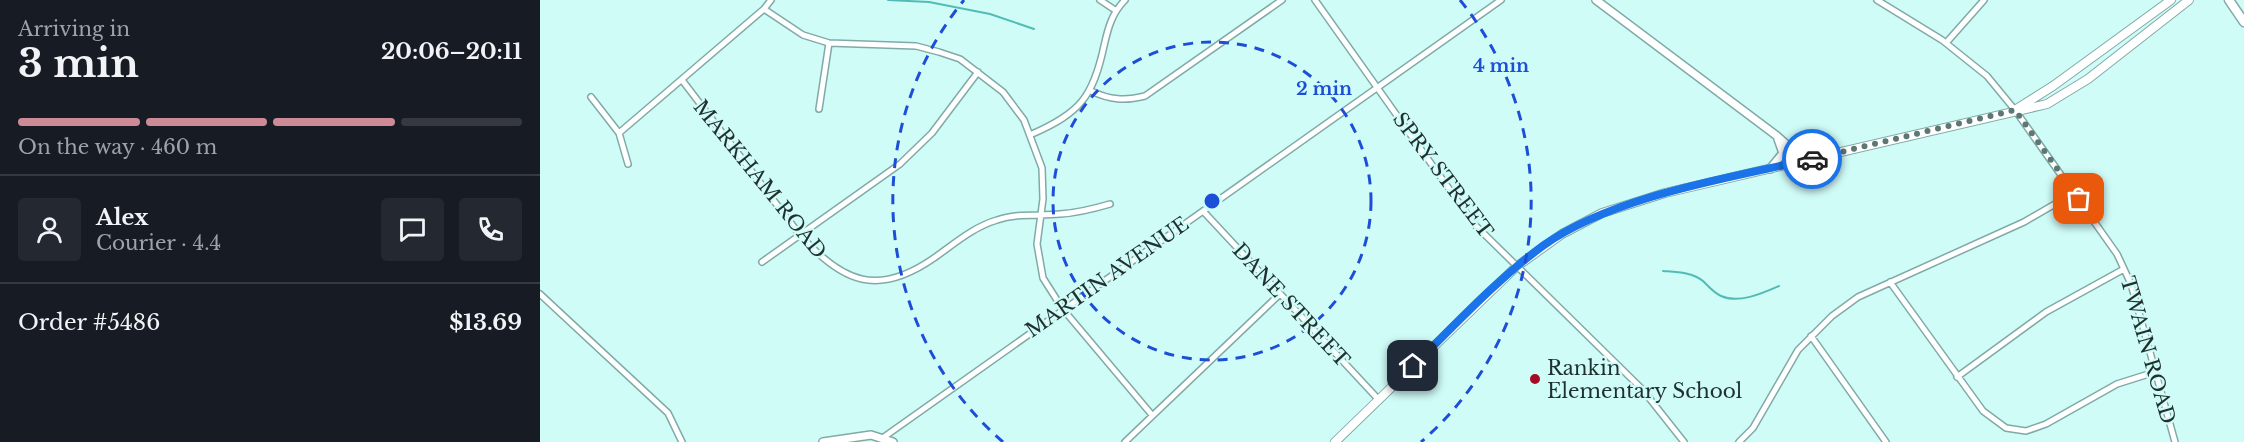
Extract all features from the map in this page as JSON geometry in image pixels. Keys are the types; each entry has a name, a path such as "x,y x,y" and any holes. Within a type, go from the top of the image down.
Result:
{"main road":[{"path":"2015,110 2053,86 2171,0"},
{"path":"1335,442 1516,267 1545,245 1602,213 1665,193 2015,110 2029,110 2066,94 2189,0"},
{"path":"2229,0 2244,22"}],"street":[{"path":"619,133 764,9 771,0"},
{"path":"1100,0 1115,10"},
{"path":"1032,134 1057,123 1074,110 1091,91 1115,10 1125,0"},
{"path":"1091,91 1106,98 1128,100 1145,96 1282,0"},
{"name":"SPRY STREET","path":"1315,0 1474,224 1642,389 1684,442"},
{"name":"MARTIN AVENUE","path":"884,437 1062,308 1501,0"},
{"path":"1596,0 1778,136 1804,160"},
{"name":"TWAIN ROAD","path":"1877,0 1946,43 1987,76 2015,110 2117,254 2131,284 2175,442"},
{"path":"1946,43 1984,0"},
{"path":"764,9 803,35 829,43 916,46 960,59 1003,92 1032,134 1042,168 1038,261 1050,292 1152,415"},
{"path":"819,109 829,43"},
{"path":"762,262 917,149 978,72"},
{"name":"MARKHAM ROAD","path":"682,80 800,235 825,261 846,276 879,282 915,270 975,228 1015,216 1077,213 1110,204"},
{"path":"591,97 619,133 628,164"},
{"path":"1770,169 1783,153 1778,136"},
{"path":"1739,442 1753,428 1798,350 1832,316 1858,297 2024,222 2074,193"},
{"name":"DANE STREET","path":"1203,210 1379,400"},
{"path":"1958,377 2046,312 2124,269"},
{"path":"1890,282 1958,377 1994,422 2006,428 2026,431 2046,424 2117,384 2155,372"},
{"path":"540,294 668,413 682,442"},
{"path":"1125,442 1280,294"},
{"path":"1811,336 1886,442"},
{"path":"823,442 854,436 884,437 892,442"}],"waterway":[{"path":"888,0 929,2 990,14 1034,29"},
{"path":"1663,271 1694,276 1721,296 1735,299 1751,297 1779,286"}],"way so far":[{"path":"1812,159 2015,110 2079,199"}],"place":[{"name":"Rankin Elementary School","path":"1535,379"}],"route":[{"path":"1413,366 1516,267 1562,234 1602,213 1665,193 1812,159"}]}
